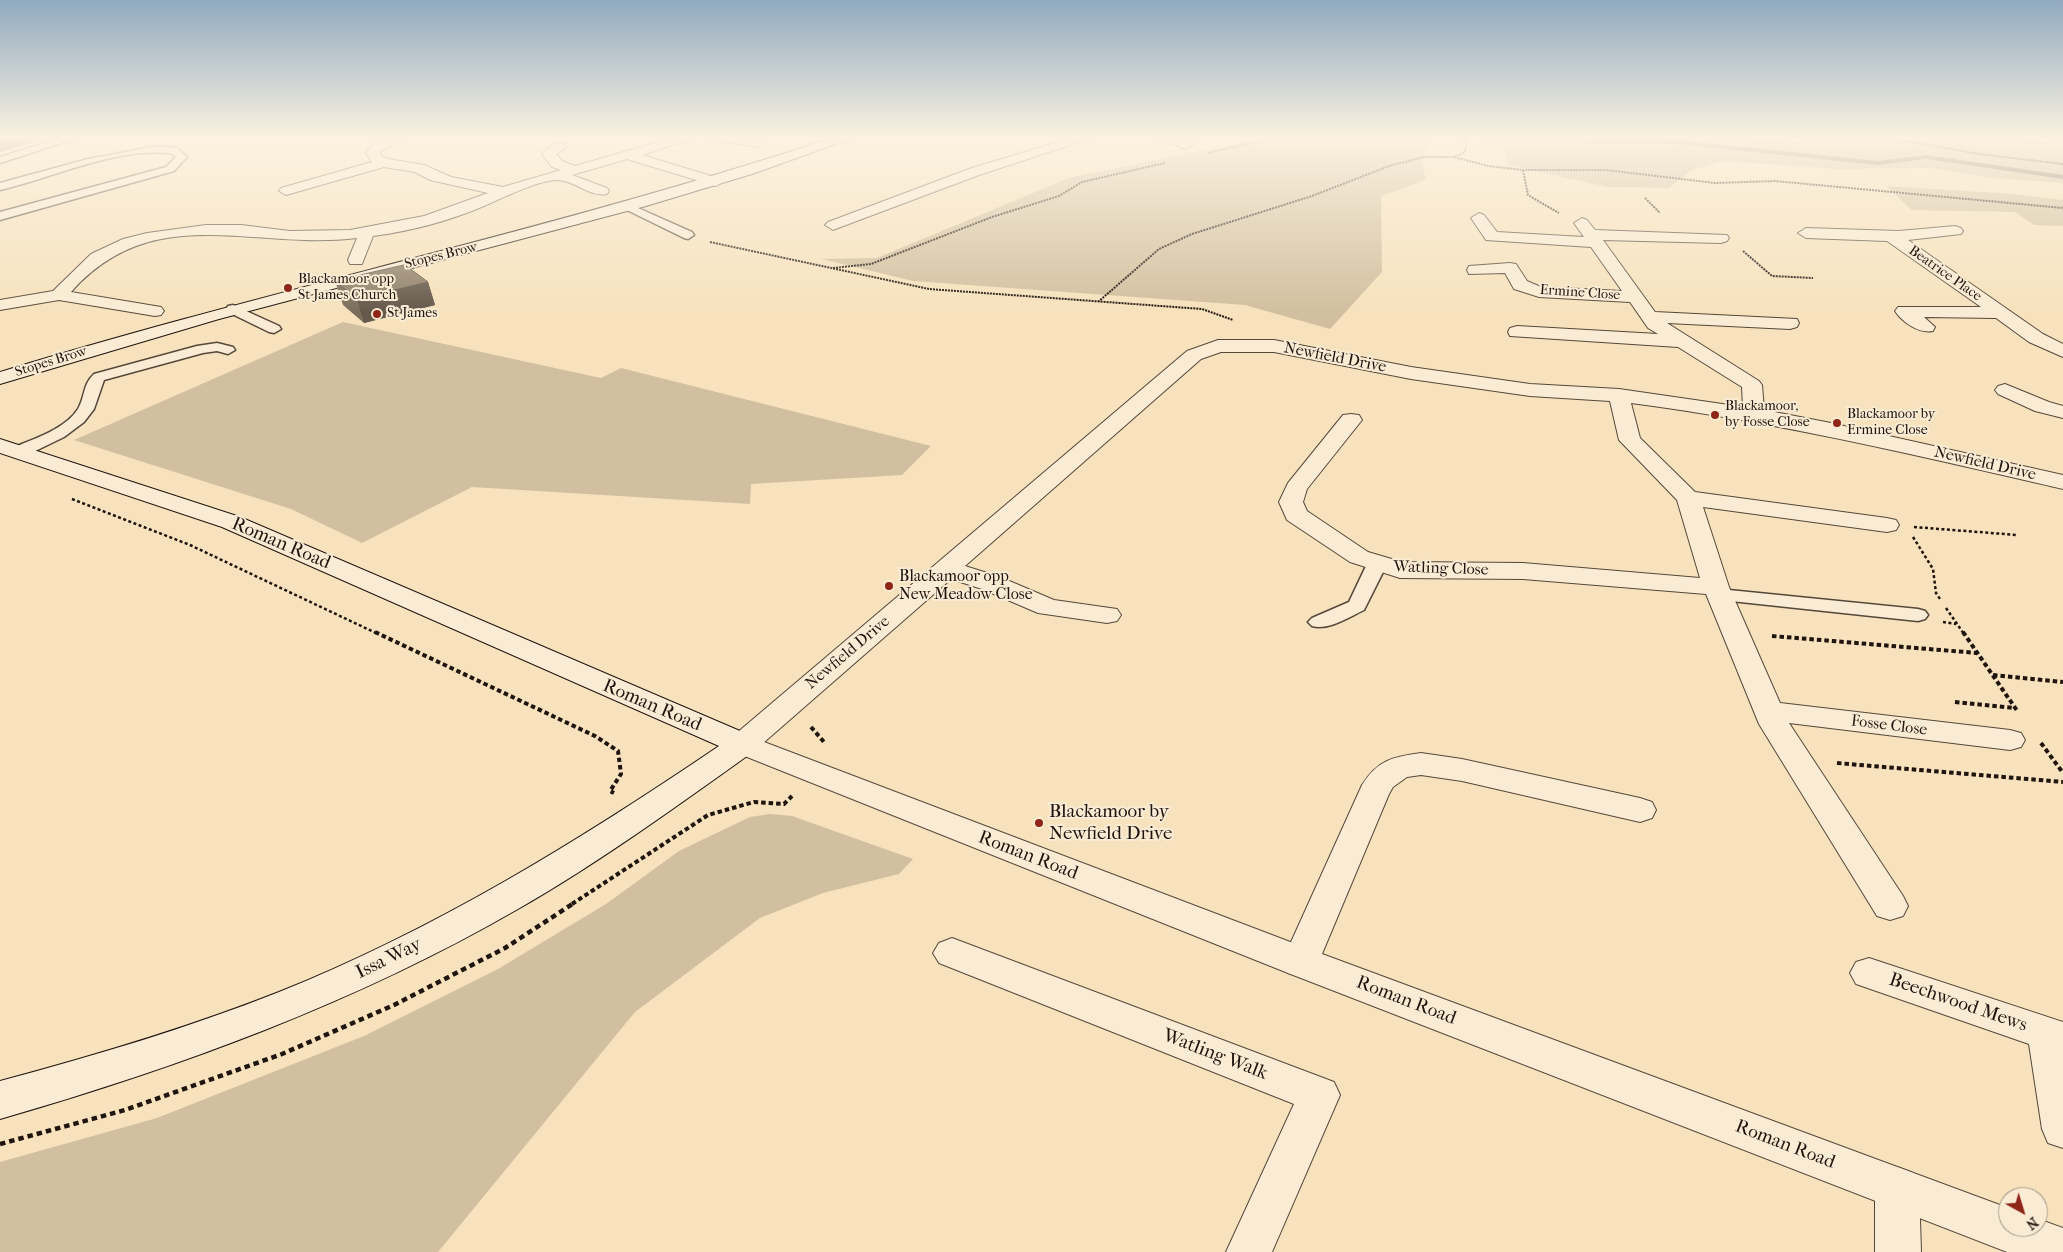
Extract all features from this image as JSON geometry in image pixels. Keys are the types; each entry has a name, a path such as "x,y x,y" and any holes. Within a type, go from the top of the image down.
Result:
{"street":[{"path":"59,294 97,258 121,246 162,235 209,230 297,236 367,232 453,212 496,194"},
{"name":"Stopes Brow","path":"0,378 233,309 673,194"},
{"path":"833,225 914,194"},
{"path":"1479,218 1492,237 1590,233 1721,238"},
{"name":"Beatrice Place","path":"1806,233 1890,235 1941,234 1955,231"},
{"path":"356,260 367,232"},
{"name":"Ermine Close","path":"1590,233 1655,324 1752,385 1754,414"},
{"name":"Beatrice Place","path":"1890,235 2036,338 2063,351"},
{"name":"Ermine Close","path":"1475,270 1510,268 1520,285 1539,292 1635,297"},
{"path":"0,305 59,294 155,312"},
{"name":"Beatrice Place","path":"1926,327 1904,311 2001,312"},
{"path":"1650,317 1790,323"},
{"name":"Ermine Close","path":"1517,332 1682,341"},
{"name":"Newfield Drive","path":"743,744 1194,356 1218,346 1244,344 1274,346 1456,380 1555,393 1619,395 1754,414 1831,429 2063,482"},
{"path":"2005,390 2042,407 2063,412"},
{"path":"1619,395 1630,440 1688,498 1718,591 1774,724 1890,906"},
{"name":"Watling Close","path":"1351,420 1296,488 1291,502 1296,515 1359,557 1400,570 1523,571 1718,591"},
{"name":"Roman Road","path":"10,448 231,522 743,744 1301,962 2063,1251"},
{"path":"1688,498 1896,525"},
{"path":"947,569 991,583 1048,608 1107,615"},
{"name":"Fosse Close","path":"1769,711 2022,731"},
{"name":"Issa Way","path":"0,1100 109,1070 235,1026 360,973 478,914 575,859 743,744"},
{"path":"1301,962 1373,793 1382,779 1398,767 1421,764 1462,770 1640,810"},
{"name":"Watling Walk","path":"952,953 1319,1095 1249,1252"},
{"name":"Beechwood Mews","path":"1869,973 2055,1036 2063,1128"},
{"path":"1897,1188 1898,1252"}],"lane":[{"path":"0,216 78,194"},
{"path":"629,207 688,235"},
{"path":"233,309 274,329"},
{"path":"10,448 67,429 79,421 93,394 94,382 99,377 202,350 217,347 228,350"},
{"path":"1319,622 1357,606 1377,564"},
{"path":"1718,591 1918,615"}],"path":[{"path":"688,235 757,253 830,268 871,264 992,218 1062,194"},
{"path":"1098,302 1159,249 1192,234 1316,194"},
{"path":"1528,194 1559,212 1561,222 1590,233"},
{"path":"1913,194 2063,208"},
{"path":"63,496 190,545 595,736 618,751 621,774 610,791 644,812"},
{"path":"1896,525 2017,535"},
{"path":"1910,533 1933,569 1936,593 1992,675 2022,731 2063,773"},
{"path":"1735,633 1978,654"},
{"path":"1992,675 2063,682"},
{"path":"1797,759 2063,782"}],"shaded area":[{"path":"1030,194 1385,194 1381,196 1382,272 1330,329 1245,305 913,281 822,259 877,258"},
{"path":"1895,194 2017,194 2063,200 2063,226 2034,225 2015,212 1912,210"},
{"path":"343,322 601,378 621,368 931,446 902,475 751,484 750,504 472,487 362,543 291,509 74,440"},
{"path":"770,814 792,816 913,859 899,874 823,893 760,918 635,1012 438,1252 0,1252 0,1162 157,1118 364,1036 498,969 606,904 679,851 750,817"}],"building":[{"path":"405,265 428,282 357,299 335,281"}],"place":[{"name":"Blackamoor opp St James Church","path":"288,288"},
{"name":"St James","path":"377,314"},
{"name":"Blackamoor, by Fosse Close","path":"1715,415"},
{"name":"Blackamoor by Ermine Close","path":"1837,423"},
{"name":"Blackamoor opp New Meadow Close","path":"889,586"},
{"name":"Blackamoor by Newfield Drive","path":"1039,823"}]}
